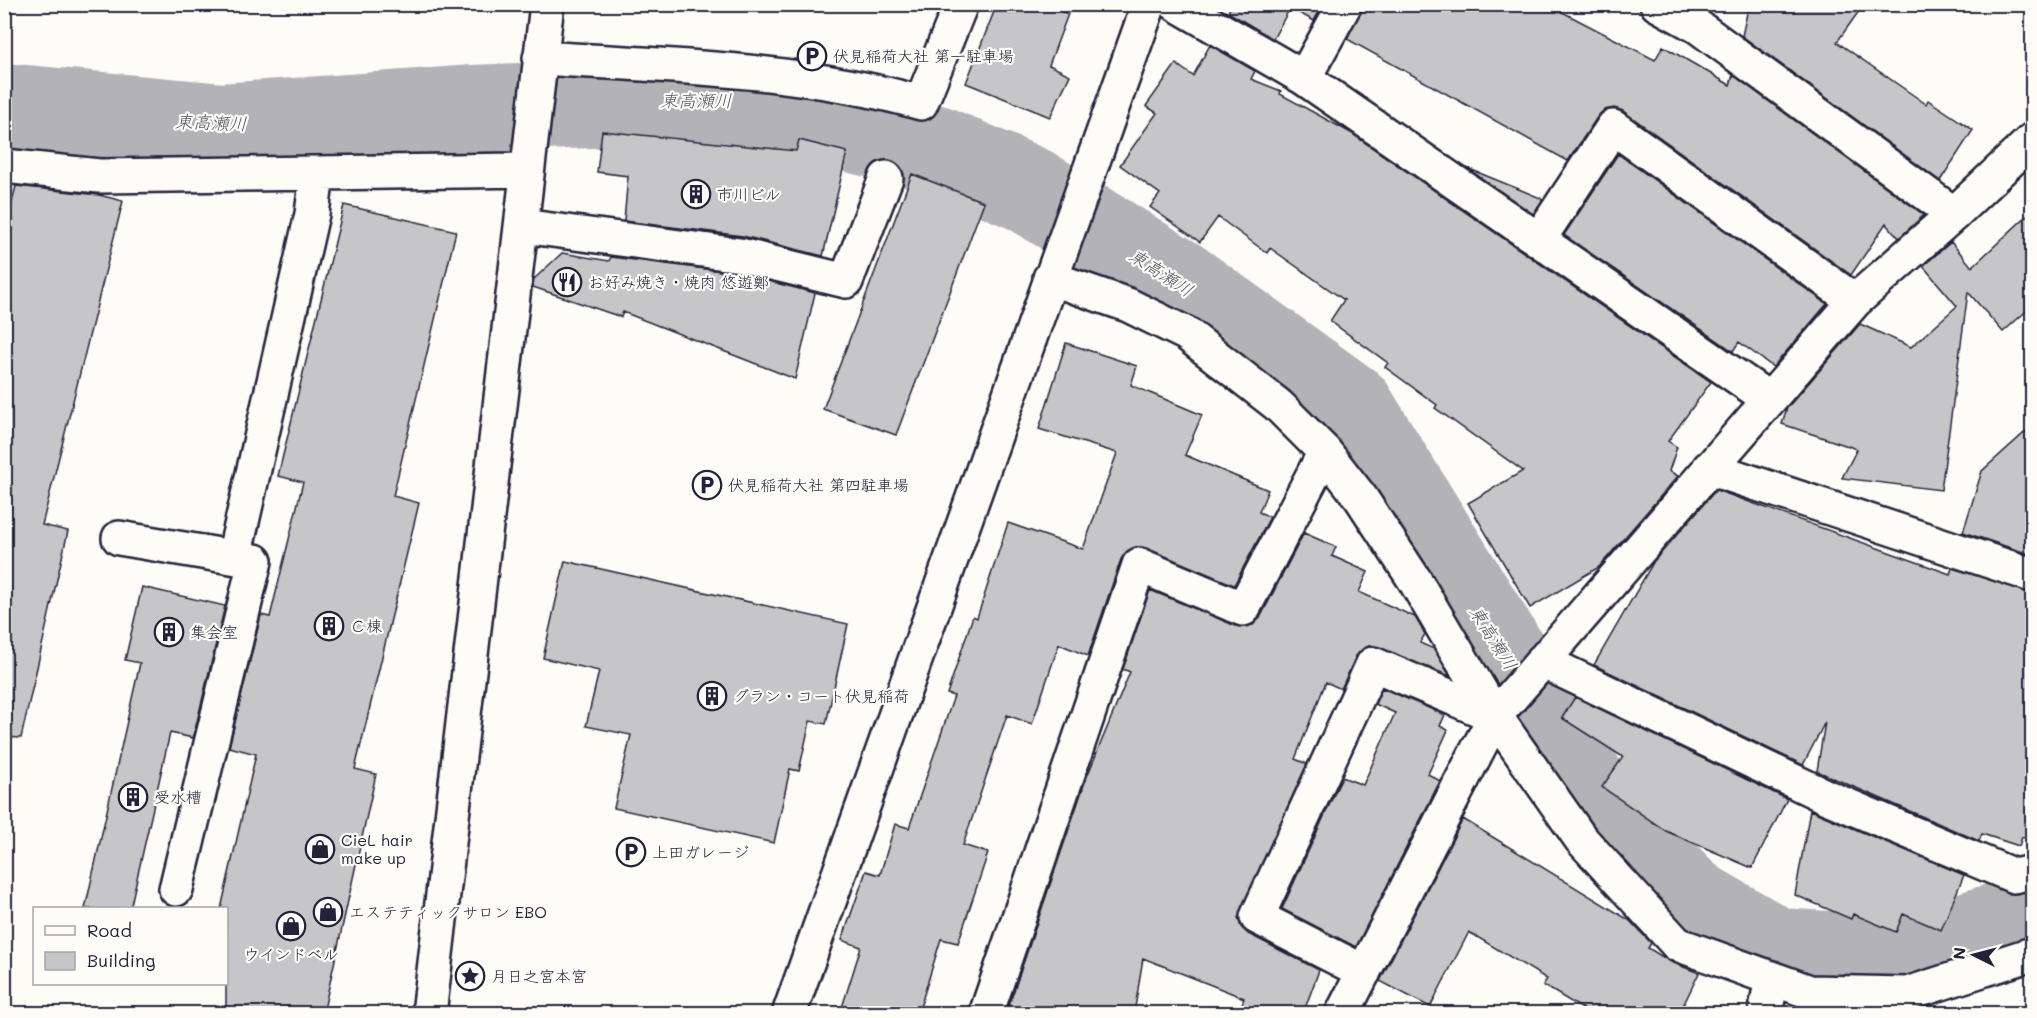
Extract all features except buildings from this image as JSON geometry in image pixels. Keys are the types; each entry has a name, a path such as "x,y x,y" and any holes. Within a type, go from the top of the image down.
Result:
{"street":[{"path":"429,1014 547,4"},
{"path":"540,58 717,70 867,87 921,103 962,4"},
{"path":"789,1014 1149,4"},
{"path":"1176,4 1304,78 1770,399"},
{"path":"1304,78 1345,4"},
{"path":"1657,4 1697,26 1954,214"},
{"path":"1539,239 1613,127 1855,301"},
{"path":"1342,1014 1495,716 1855,301 1954,214 2032,140"},
{"path":"4,166 99,176 317,174 527,160"},
{"path":"234,557 312,214 317,174"},
{"path":"522,226 740,255 846,281 885,178"},
{"path":"1055,263 1128,305 1187,334 1278,405 1325,452 1361,498 1414,579 1495,716 1581,839 1677,944 1810,992 1907,994 2032,954"},
{"path":"986,1014 1139,565 1243,609 1325,452"},
{"path":"1709,468 2032,575"},
{"path":"119,538 255,561 176,889"},
{"path":"1542,661 1827,797 2014,876 2032,872"},
{"path":"1364,972 1257,917 1373,664 1495,716"},
{"path":"1766,1014 1772,978"}],"waterway":[{"name":"東高瀬川","path":"4,107 223,127 475,109 727,98 936,149 1030,190 1178,283 1350,407 1596,805 1691,902 1777,952 1894,959 2032,916"}],"place":[{"name":"伏見稲荷大社 第一駐車場","path":"812,56"},
{"name":"市川ビル","path":"696,194"},
{"name":"お好み焼き・焼肉 悠遊鄭","path":"567,282"},
{"name":"伏見稲荷大社 第四駐車場","path":"707,485"},
{"name":"Ｃ棟","path":"329,626"},
{"name":"集会室","path":"169,632"},
{"name":"グラン・コート伏見稲荷","path":"712,696"},
{"name":"受水槽","path":"133,797"},
{"name":"CieL hair make up","path":"320,849"},
{"name":"上田ガレージ","path":"631,852"},
{"name":"エステティックサロン EBO","path":"328,912"},
{"name":"ウインドベル","path":"291,926"},
{"name":"月日之宮本宮","path":"470,976"}]}
